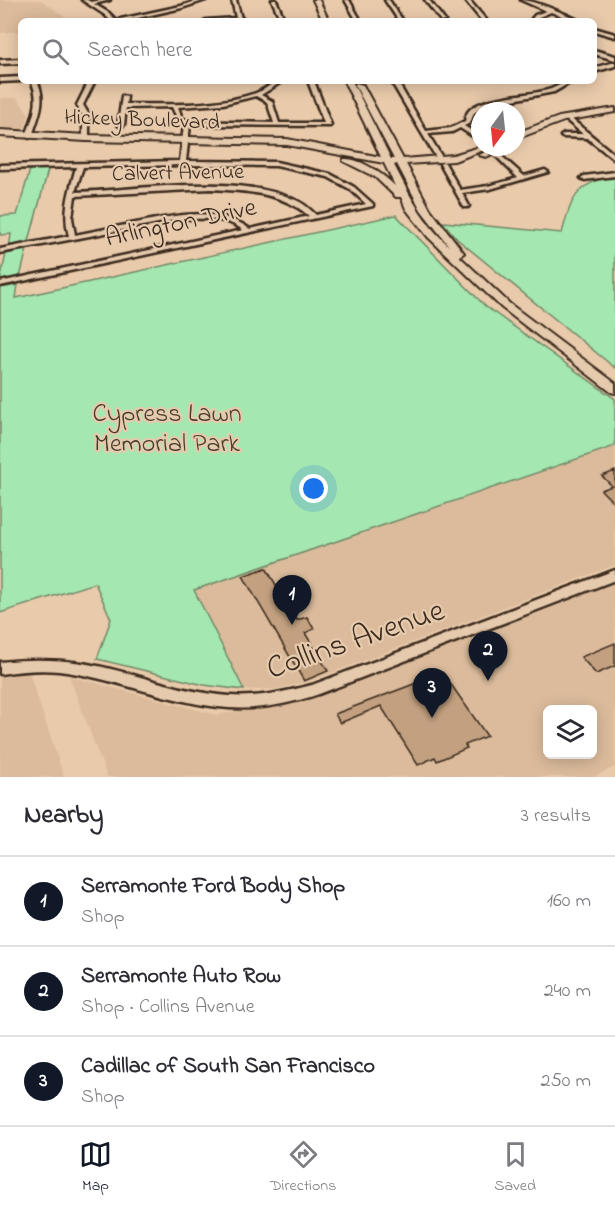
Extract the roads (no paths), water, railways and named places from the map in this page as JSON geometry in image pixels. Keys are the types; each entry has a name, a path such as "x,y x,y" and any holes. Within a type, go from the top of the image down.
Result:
{"main road":[{"path":"307,0 316,18"},
{"path":"316,0 325,18"},
{"path":"350,84 382,148 440,231 483,278 531,318 615,380"},
{"path":"359,84 395,153 397,167 411,209"},
{"path":"525,133 615,110"},
{"path":"525,138 571,120 615,116"},
{"name":"Hickey Boulevard","path":"0,135 297,143 397,167"},
{"name":"Hickey Boulevard","path":"253,142 397,167 484,156"},
{"path":"345,153 368,153 382,148"},
{"path":"395,153 420,164"},
{"name":"Hickey Boulevard","path":"441,162 471,153"},
{"path":"329,154 378,175 393,188 441,246 490,292 615,389"},
{"path":"397,167 420,164"}],"street":[{"path":"84,0 112,18"},
{"path":"90,4 108,0"},
{"path":"130,18 182,8 204,0"},
{"path":"234,0 239,18"},
{"path":"274,0 282,18"},
{"path":"347,0 357,18"},
{"path":"387,0 399,18"},
{"path":"427,0 441,18"},
{"path":"467,0 482,18"},
{"path":"523,0 571,18"},
{"path":"535,18 552,10"},
{"path":"597,30 615,36"},
{"path":"597,53 615,58"},
{"path":"0,56 2,62 18,61"},
{"path":"597,69 615,64"},
{"path":"0,80 18,78"},
{"path":"29,136 41,97 41,90 36,84"},
{"path":"86,138 86,115 80,105 90,84"},
{"path":"124,106 218,102 257,95 275,84"},
{"path":"174,105 180,119 187,123 328,125 311,84"},
{"path":"396,84 466,206"},
{"path":"424,133 462,127 468,122 471,112 482,105 552,91 564,84"},
{"path":"257,95 269,101 277,124"},
{"path":"121,124 124,97"},
{"path":"86,115 75,120 86,123"},
{"path":"571,120 615,158"},
{"path":"0,167 183,163 187,123"},
{"path":"462,127 471,133"},
{"path":"564,136 588,134"},
{"path":"505,156 522,178"},
{"name":"Arlington Drive","path":"0,284 371,205 352,189 330,176 302,168 265,163 183,163"},
{"path":"72,236 68,219 80,165"},
{"path":"458,192 479,190 544,172"},
{"path":"584,178 615,174"},
{"name":"Calvert Avenue","path":"72,194 115,194 190,189 249,190 290,199 314,217"},
{"path":"0,251 179,217 232,220 249,231"},
{"name":"Collins Avenue","path":"0,668 19,664 60,664 218,700 240,702 279,700 314,690 615,575"}],"place":[{"name":"Serramonte Ford Body Shop","path":"292,625"},
{"name":"Serramonte Auto Row","path":"488,681"},
{"name":"Cadillac of South San Francisco","path":"432,718"}],"park label":[{"name":"Cypress Lawn Memorial Park","path":"167,430"}]}
